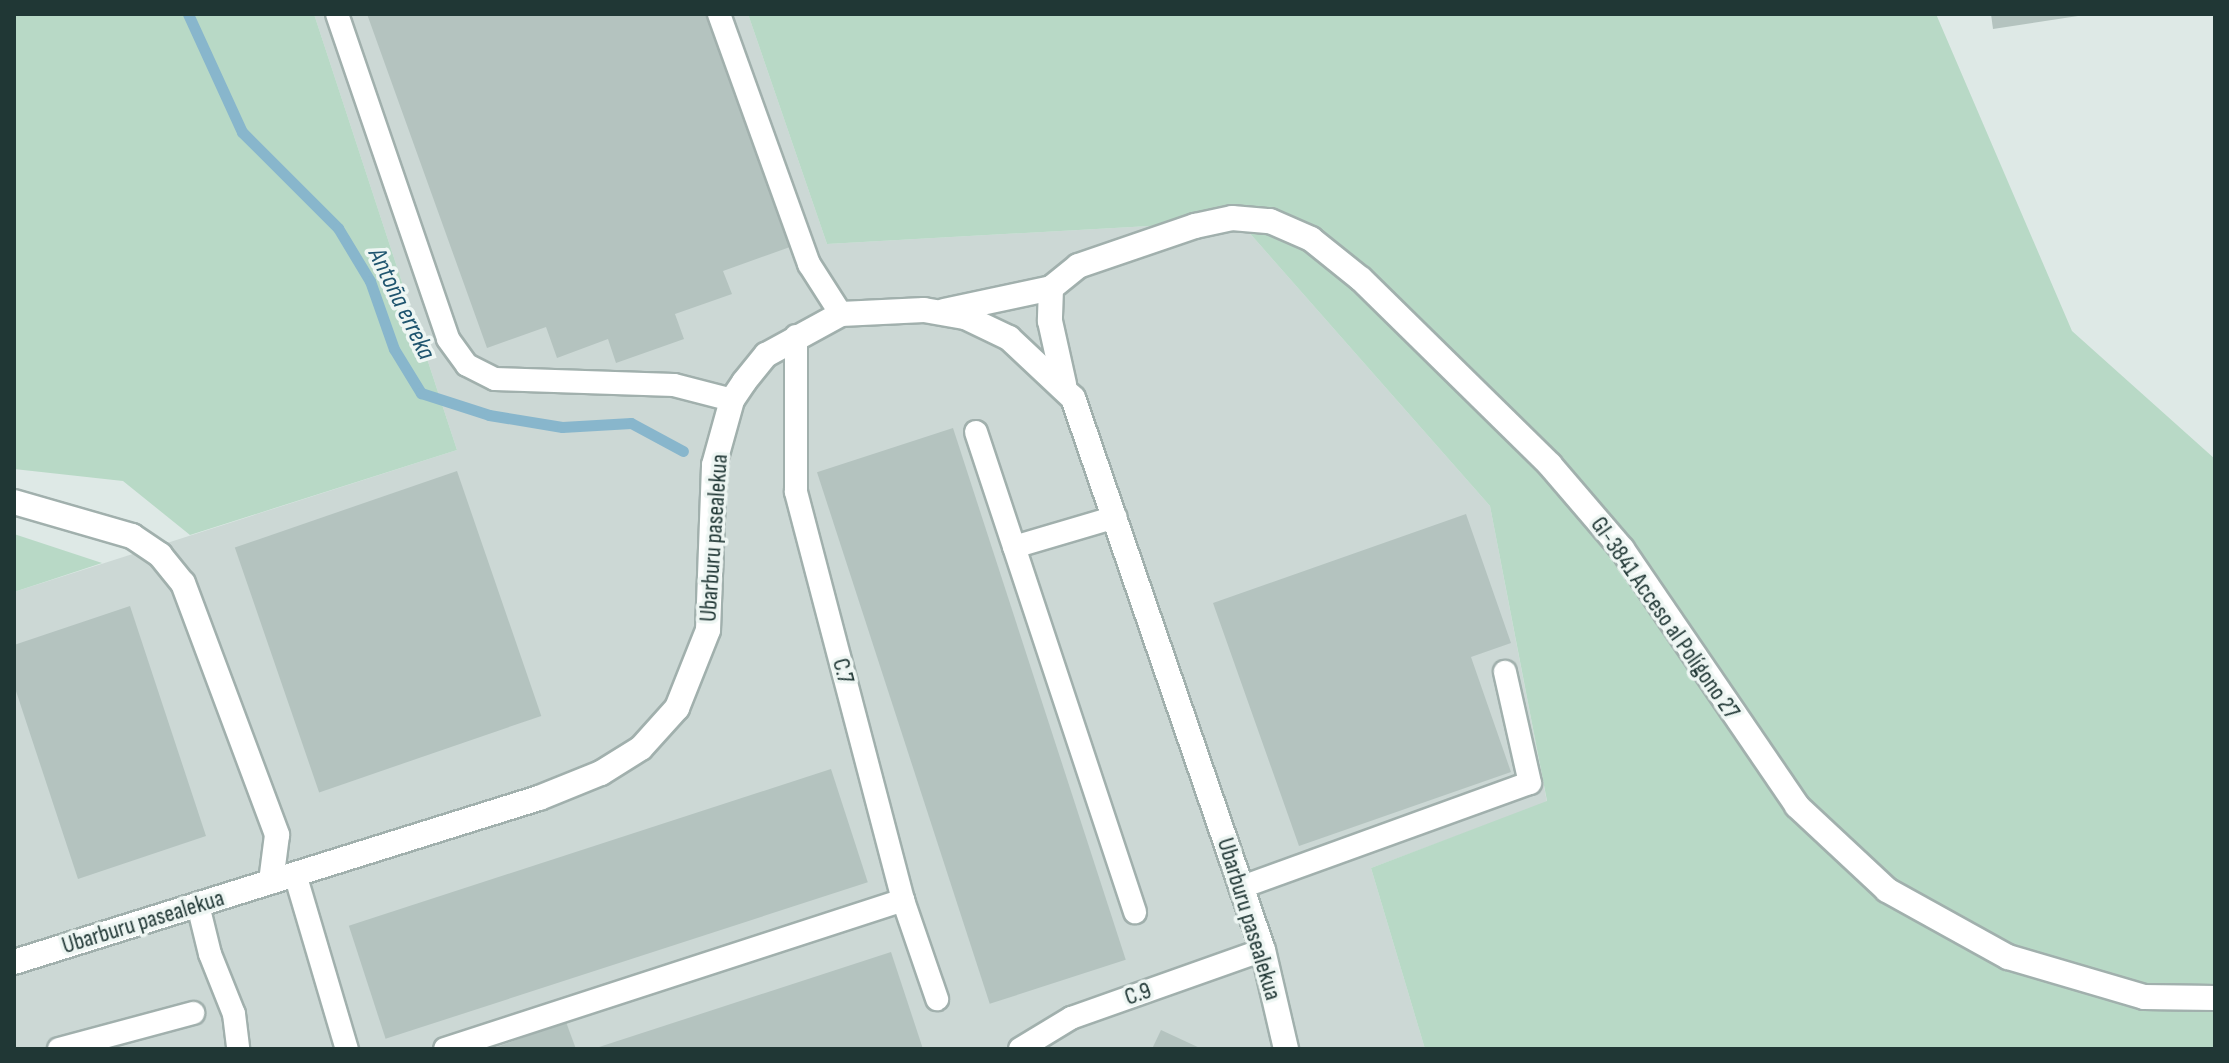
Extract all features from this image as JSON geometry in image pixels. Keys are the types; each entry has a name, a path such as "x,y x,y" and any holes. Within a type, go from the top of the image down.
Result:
{"street":[{"name":"GI-3841 Acceso al Polígono 27","path":"1051,288 1078,266 1195,226 1232,218 1270,221 1311,239 1361,279 1550,465 1622,549 1797,806 1887,890 2008,957 2144,997 2215,998"},
{"name":"Ubarburu pasealekua","path":"14,962 539,798 601,773 641,748 677,708 708,630 714,465 732,400 766,355 841,314 944,311 1051,288 1050,321 1064,384 1094,449 1242,887 1263,950 1286,1049"},
{"name":"Ubarburu pasealekua","path":"944,311 1009,338 1064,384"},
{"path":"14,502 132,536 160,555 183,583 277,835 271,882"}],"lane":[{"path":"337,14 448,339 467,365 495,379 674,385 732,400"},
{"path":"719,14 809,264 841,314"},
{"name":"C.7","path":"796,336 796,492 903,900 937,999"},
{"path":"976,432 1135,912"},
{"path":"1014,547 1116,517"},
{"path":"1242,887 1530,783 1505,672"},
{"path":"295,874 347,1049"},
{"path":"445,1049 903,900"},
{"path":"198,905 234,1014 238,1049"},
{"name":"C.9","path":"1020,1049 1071,1018 1263,950"},
{"path":"59,1049 193,1013"}],"shaded area":[{"path":"314,14 748,14 827,244 1239,221 1490,506 1547,802 1371,868 1425,1049 14,1049 14,592 457,450"}],"green space":[{"path":"14,14 314,14 457,450 190,535 123,481 14,469"},
{"path":"748,14 1936,14 2072,331 2215,459 2215,1049 1425,1049 1371,868 1547,801 1490,506 1239,221 827,244"},
{"path":"14,534 102,563 14,592"}],"building":[{"path":"367,14 708,14 790,247 723,271 732,294 675,314 684,339 616,363 608,339 557,358 546,327 487,348"},
{"path":"1991,14 2078,14 2078,16 1993,29"},
{"path":"953,428 1126,960 990,1004 817,472"},
{"path":"457,471 541,716 319,792 235,548"},
{"path":"1466,514 1511,643 1471,657 1511,772 1299,846 1213,603"},
{"path":"130,606 206,836 78,879 14,685 14,645"},
{"path":"831,769 868,882 386,1039 349,926"},
{"path":"891,952 923,1049 596,1049 596,1048"},
{"path":"566,1022 576,1049 491,1049"},
{"path":"1161,1030 1202,1049 1152,1049"}],"waterway":[{"name":"Antoña erreka","path":"188,14 242,132 338,228 370,281 394,349 421,393 489,415 562,427 631,423 683,451"}]}
